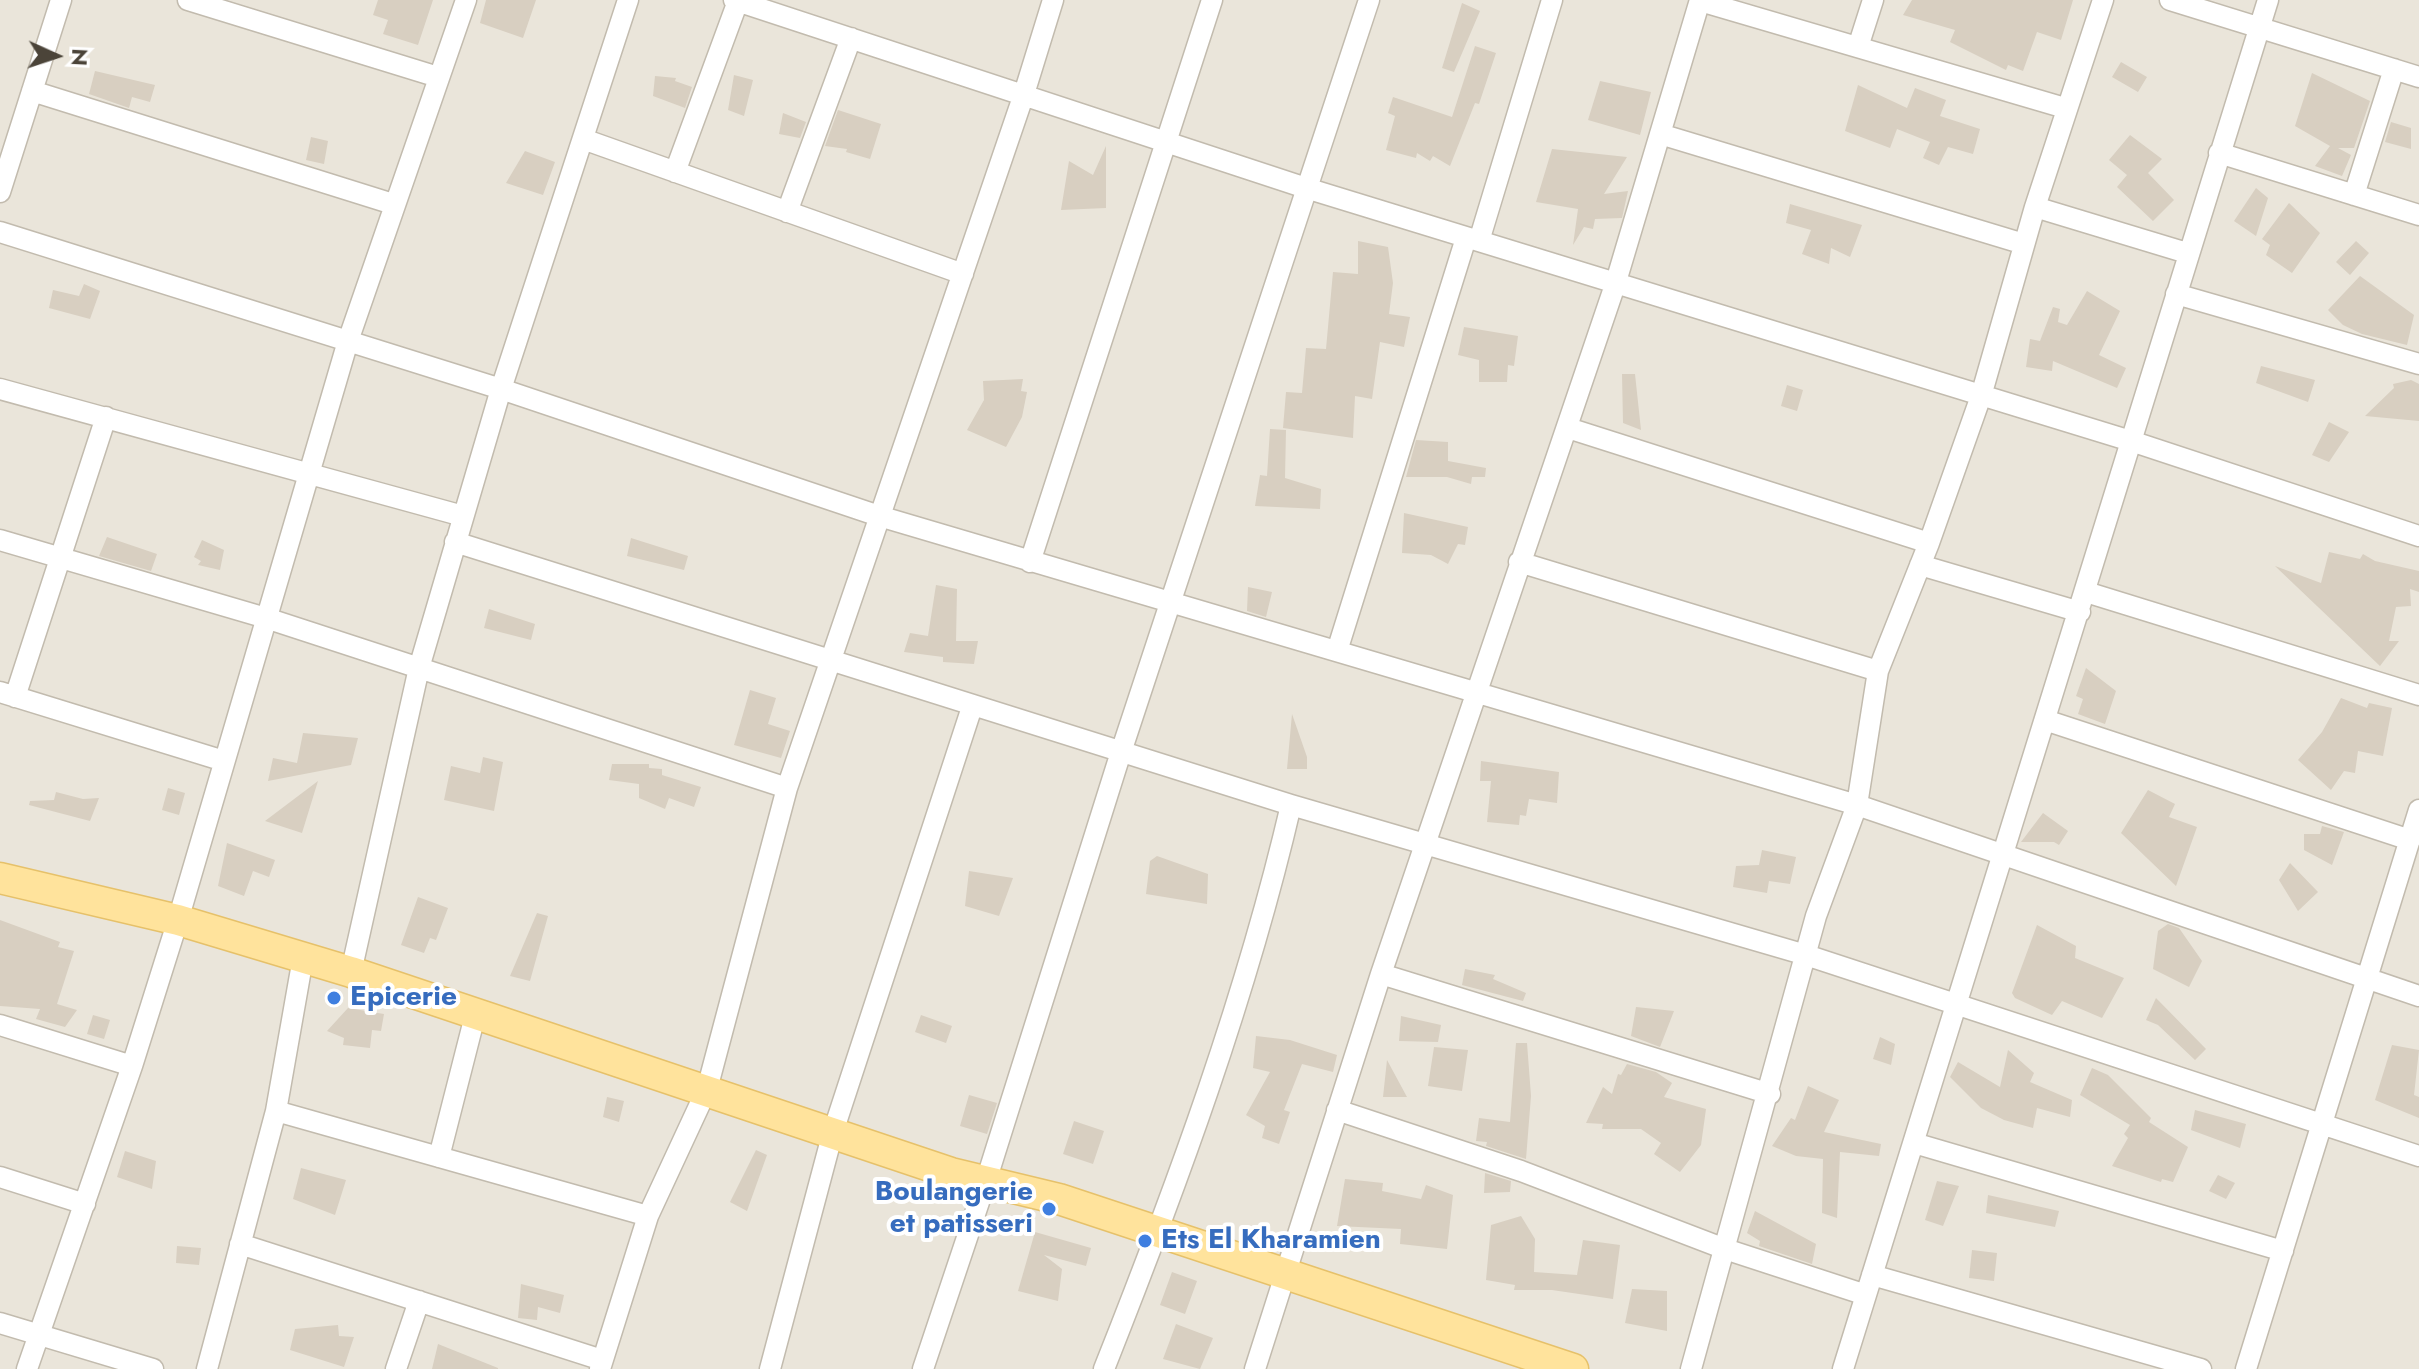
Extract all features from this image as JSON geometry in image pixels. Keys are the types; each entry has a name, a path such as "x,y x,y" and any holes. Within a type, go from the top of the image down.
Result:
{"main road":[{"path":"0,878 178,920 351,972 951,1173 1059,1199 1573,1369"}],"street":[{"path":"0,192 61,0"},
{"path":"188,0 438,77"},
{"path":"27,1369 132,1066 178,920 348,341 466,0"},
{"path":"351,972 419,668 501,389 628,0"},
{"path":"240,1244 601,1364 648,1216 707,1089 787,788 1024,94 1053,0"},
{"path":"1030,562 1212,0"},
{"path":"923,1369 986,1181 1121,752 1369,0"},
{"path":"1337,651 1552,0"},
{"path":"1255,1369 1381,974 1615,285 1700,0 2065,108"},
{"path":"1858,47 1873,0"},
{"path":"1691,1369 1826,884 1857,805 1878,671 1929,543 1981,396 2065,108 2103,0"},
{"path":"2170,0 2259,25 2419,77"},
{"path":"1843,1369 2134,442 2187,253 2268,0"},
{"path":"675,172 736,1 1306,188 2134,442 2419,536"},
{"path":"787,212 851,38"},
{"path":"2354,195 2394,69"},
{"path":"32,91 393,204"},
{"path":"1660,134 2024,244"},
{"path":"583,139 963,274"},
{"path":"2219,153 2419,215"},
{"path":"2035,207 2187,253"},
{"path":"0,232 501,389 879,516 1857,805 2002,857 2419,996"},
{"path":"2176,294 2419,364"},
{"path":"0,389 463,516"},
{"path":"106,417 61,557 8,694 224,761"},
{"path":"1568,428 1929,543"},
{"path":"0,540 266,618 787,788"},
{"path":"455,542 1291,805 1806,955 1956,1007 2419,1156"},
{"path":"1519,562 1878,671"},
{"path":"1920,565 2080,612"},
{"path":"2086,592 2419,695"},
{"path":"770,1369 833,1132 972,707"},
{"path":"2045,720 2410,840"},
{"path":"1104,1369 1159,1231 1264,921 1291,805"},
{"path":"2246,1369 2419,810"},
{"path":"207,1369 276,1111 303,958"},
{"path":"1381,974 1770,1094"},
{"path":"439,1157 476,1012"},
{"path":"0,1025 132,1066"},
{"path":"1337,1110 1521,1171 1725,1249 1866,1295"},
{"path":"276,1111 648,1216"},
{"path":"1914,1143 2283,1251"},
{"path":"0,1177 85,1204"},
{"path":"1872,1275 2201,1369"},
{"path":"396,1369 419,1301"},
{"path":"0,1323 153,1369"}],"shaded area":[{"path":"0,0 2419,0 2419,1369 0,1369"}],"building":[{"path":"378,0 433,0 418,45 383,34 388,20 373,15"},
{"path":"486,0 536,0 523,38 480,23"},
{"path":"1912,0 2073,0 2061,40 2037,32 2023,71 2008,65 2006,70 1950,42 1955,30 1903,15"},
{"path":"1462,3 1480,11 1454,72 1442,68"},
{"path":"1475,46 1496,53 1479,104 1475,103 1450,166 1433,156 1430,161 1417,153 1416,158 1386,150 1395,116 1388,113 1393,97 1452,117"},
{"path":"2121,62 2147,77 2138,92 2112,77"},
{"path":"95,71 155,85 150,102 132,97 129,108 89,94"},
{"path":"2312,73 2370,101 2354,148 2338,148 2351,155 2342,176 2315,166 2330,146 2295,126"},
{"path":"734,75 753,80 744,116 728,110"},
{"path":"655,76 676,78 675,81 692,87 685,108 653,96"},
{"path":"1600,81 1651,92 1640,135 1588,120"},
{"path":"1858,85 1907,108 1915,88 1946,100 1940,116 1980,129 1973,154 1948,147 1939,165 1923,158 1930,142 1897,129 1890,148 1845,131"},
{"path":"838,110 881,124 870,159 846,152 847,149 825,146"},
{"path":"783,113 806,122 800,138 779,134"},
{"path":"2391,122 2411,128 2411,149 2385,142"},
{"path":"2130,135 2162,159 2148,173 2174,200 2153,221 2117,187 2127,175 2109,160"},
{"path":"311,137 328,141 324,164 306,160"},
{"path":"1106,146 1106,208 1061,210 1069,161 1093,175"},
{"path":"1552,149 1627,157 1604,194 1628,191 1622,218 1595,219 1593,229 1584,227 1573,245 1578,209 1536,202"},
{"path":"525,151 555,162 543,195 506,183"},
{"path":"2256,188 2268,198 2256,236 2234,221"},
{"path":"2289,203 2320,233 2292,273 2266,255 2270,245 2262,239"},
{"path":"1790,204 1862,225 1850,257 1831,248 1829,264 1802,254 1811,230 1786,223"},
{"path":"1358,241 1388,247 1393,283 1389,314 1410,317 1404,347 1380,342 1372,399 1355,396 1353,438 1283,428 1286,392 1302,393 1306,348 1326,349 1333,272 1358,274"},
{"path":"2356,241 2369,253 2350,275 2336,262"},
{"path":"2360,276 2414,315 2407,345 2362,334 2343,325 2328,310"},
{"path":"84,284 100,291 90,319 49,308 53,290 79,296"},
{"path":"2087,291 2120,311 2099,355 2126,368 2117,388 2053,361 2052,371 2026,367 2030,339 2040,341 2053,307 2060,309 2058,322 2067,325"},
{"path":"1464,327 1518,336 1514,366 1508,365 1507,382 1479,382 1479,360 1458,355"},
{"path":"2261,366 2315,380 2308,402 2256,383"},
{"path":"1622,374 1635,374 1641,430 1623,423"},
{"path":"1023,379 1021,391 1027,392 1022,417 1006,447 967,430 984,400 983,381"},
{"path":"2411,380 2419,384 2419,421 2365,416 2394,388 2393,384"},
{"path":"1787,385 1803,390 1797,411 1781,406"},
{"path":"2329,422 2349,432 2329,462 2312,455"},
{"path":"1270,429 1286,430 1285,478 1321,489 1320,509 1255,506 1260,475 1267,476"},
{"path":"1416,440 1448,442 1448,461 1486,468 1485,477 1472,477 1471,484 1447,477 1406,477"},
{"path":"1404,513 1468,527 1465,545 1458,544 1448,564 1431,555 1402,553"},
{"path":"107,537 157,554 151,571 99,556"},
{"path":"631,538 688,556 684,570 627,556"},
{"path":"202,540 224,550 220,570 198,565 201,561 194,557"},
{"path":"2329,552 2360,559 2363,554 2375,561 2419,571 2419,592 2410,589 2411,606 2396,607 2389,641 2399,641 2380,666 2275,566 2321,583"},
{"path":"936,585 957,589 956,641 978,641 974,664 943,662 943,657 904,652 910,633 928,636"},
{"path":"1248,587 1272,592 1266,617 1247,611"},
{"path":"489,609 535,624 531,640 484,628"},
{"path":"2086,668 2116,691 2105,724 2078,714 2083,699 2076,696"},
{"path":"750,690 776,698 768,724 790,731 781,758 734,745"},
{"path":"2341,698 2367,708 2369,703 2392,708 2383,756 2358,751 2355,773 2344,771 2331,790 2298,760 2322,732"},
{"path":"1292,714 1307,757 1307,769 1287,769"},
{"path":"303,733 358,738 351,765 268,781 273,758 297,763"},
{"path":"483,757 503,762 494,811 444,800 451,766 480,773"},
{"path":"1481,761 1559,772 1557,803 1529,799 1526,816 1520,815 1519,825 1487,822 1491,781 1480,781"},
{"path":"612,764 649,764 649,768 662,769 662,775 701,787 694,807 669,798 665,809 639,798 639,784 609,780"},
{"path":"318,781 302,833 265,821"},
{"path":"168,788 185,793 179,815 162,810"},
{"path":"2148,790 2175,804 2169,817 2197,827 2176,886 2121,833"},
{"path":"56,792 83,799 99,798 90,821 29,805 30,801 54,800"},
{"path":"2043,813 2068,831 2059,845 2054,842 2021,842"},
{"path":"2322,826 2344,832 2332,865 2304,850 2304,834 2320,834"},
{"path":"227,843 275,860 269,877 253,871 244,896 218,886"},
{"path":"1762,850 1796,857 1790,884 1769,881 1767,893 1733,887 1736,866 1759,865"},
{"path":"1157,856 1208,874 1207,904 1146,894 1150,861"},
{"path":"2290,863 2318,892 2298,911 2279,880"},
{"path":"969,871 1013,878 999,916 965,906"},
{"path":"418,897 448,908 436,940 430,938 424,953 401,945"},
{"path":"537,913 548,916 530,981 510,976"},
{"path":"0,920 60,942 58,947 74,951 57,1004 77,1010 65,1027 36,1019 40,1009 0,1006"},
{"path":"2168,924 2179,928 2202,961 2189,987 2153,969 2158,931"},
{"path":"2037,925 2076,946 2075,958 2124,978 2102,1018 2062,1001 2052,1015 2015,998 2012,993"},
{"path":"1465,969 1495,975 1493,979 1526,993 1523,1001 1462,985"},
{"path":"2156,998 2206,1049 2195,1060 2158,1025 2146,1020"},
{"path":"1636,1007 1674,1011 1660,1047 1631,1036"},
{"path":"348,1008 384,1014 381,1031 372,1030 370,1048 343,1045 344,1038 327,1031"},
{"path":"93,1015 110,1020 104,1039 87,1034"},
{"path":"921,1015 952,1026 946,1043 915,1032"},
{"path":"1401,1016 1441,1025 1438,1042 1399,1041"},
{"path":"1256,1036 1290,1040 1337,1055 1333,1072 1302,1064 1284,1110 1290,1112 1279,1144 1262,1138 1265,1126 1246,1115 1270,1072 1253,1068"},
{"path":"1880,1037 1895,1044 1891,1065 1873,1059"},
{"path":"1516,1043 1527,1043 1531,1096 1526,1159 1486,1146 1487,1142 1476,1141 1479,1118 1510,1122"},
{"path":"2392,1045 2419,1050 2414,1095 2419,1097 2419,1118 2375,1100"},
{"path":"1434,1047 1468,1050 1462,1091 1428,1086"},
{"path":"2008,1050 2034,1073 2030,1082 2072,1100 2070,1117 2037,1108 2033,1128 2004,1120 1981,1108 1950,1077 1958,1062 2000,1087"},
{"path":"1387,1060 1407,1097 1383,1097"},
{"path":"1627,1064 1656,1072 1672,1083 1664,1097 1706,1109 1701,1145 1680,1172 1654,1154 1661,1143 1641,1129 1602,1129 1603,1124 1586,1123 1603,1087 1612,1094 1618,1074 1621,1075"},
{"path":"2092,1068 2108,1075 2151,1118 2149,1122 2188,1147 2173,1182 2162,1179 2161,1182 2112,1166 2128,1138 2124,1134 2130,1125 2080,1095"},
{"path":"1808,1086 1839,1100 1824,1132 1881,1144 1879,1156 1840,1152 1837,1218 1822,1213 1823,1159 1796,1156 1772,1146 1791,1118 1795,1120"},
{"path":"969,1095 997,1103 987,1134 960,1126"},
{"path":"607,1097 624,1101 619,1122 603,1117"},
{"path":"2195,1110 2246,1124 2240,1148 2191,1130"},
{"path":"1074,1121 1104,1131 1093,1164 1063,1154"},
{"path":"756,1150 767,1155 747,1211 730,1202"},
{"path":"125,1151 156,1161 152,1189 117,1177"},
{"path":"301,1168 346,1180 335,1215 293,1199"},
{"path":"1485,1173 1511,1181 1510,1192 1484,1193"},
{"path":"2218,1175 2235,1183 2226,1199 2209,1191"},
{"path":"1345,1179 1383,1183 1382,1191 1421,1199 1426,1185 1453,1195 1447,1249 1400,1244 1401,1229 1337,1226"},
{"path":"1937,1181 1959,1186 1943,1226 1925,1220"},
{"path":"1988,1195 2059,1211 2055,1227 1986,1213"},
{"path":"1755,1211 1816,1244 1812,1264 1759,1246 1760,1241 1747,1233"},
{"path":"1521,1216 1535,1239 1534,1272 1577,1275 1583,1240 1620,1245 1613,1299 1552,1290 1514,1290 1515,1285 1486,1280 1491,1225"},
{"path":"1035,1232 1091,1248 1086,1266 1044,1255 1062,1269 1058,1301 1018,1291"},
{"path":"177,1246 201,1248 199,1265 176,1263"},
{"path":"1972,1250 1997,1253 1994,1281 1969,1278"},
{"path":"1172,1272 1197,1281 1185,1314 1160,1305"},
{"path":"521,1284 564,1295 560,1313 538,1307 537,1320 518,1318"},
{"path":"1632,1289 1667,1291 1667,1331 1625,1323"},
{"path":"1176,1324 1213,1338 1200,1369 1163,1359"},
{"path":"338,1325 339,1336 354,1337 344,1367 290,1350 295,1329"},
{"path":"438,1344 498,1368 498,1369 432,1369"}],"place":[{"name":"Epicerie","path":"334,998"},
{"name":"Boulangerie et patisseri","path":"1049,1209"},
{"name":"Ets El Kharamien","path":"1145,1241"}]}
